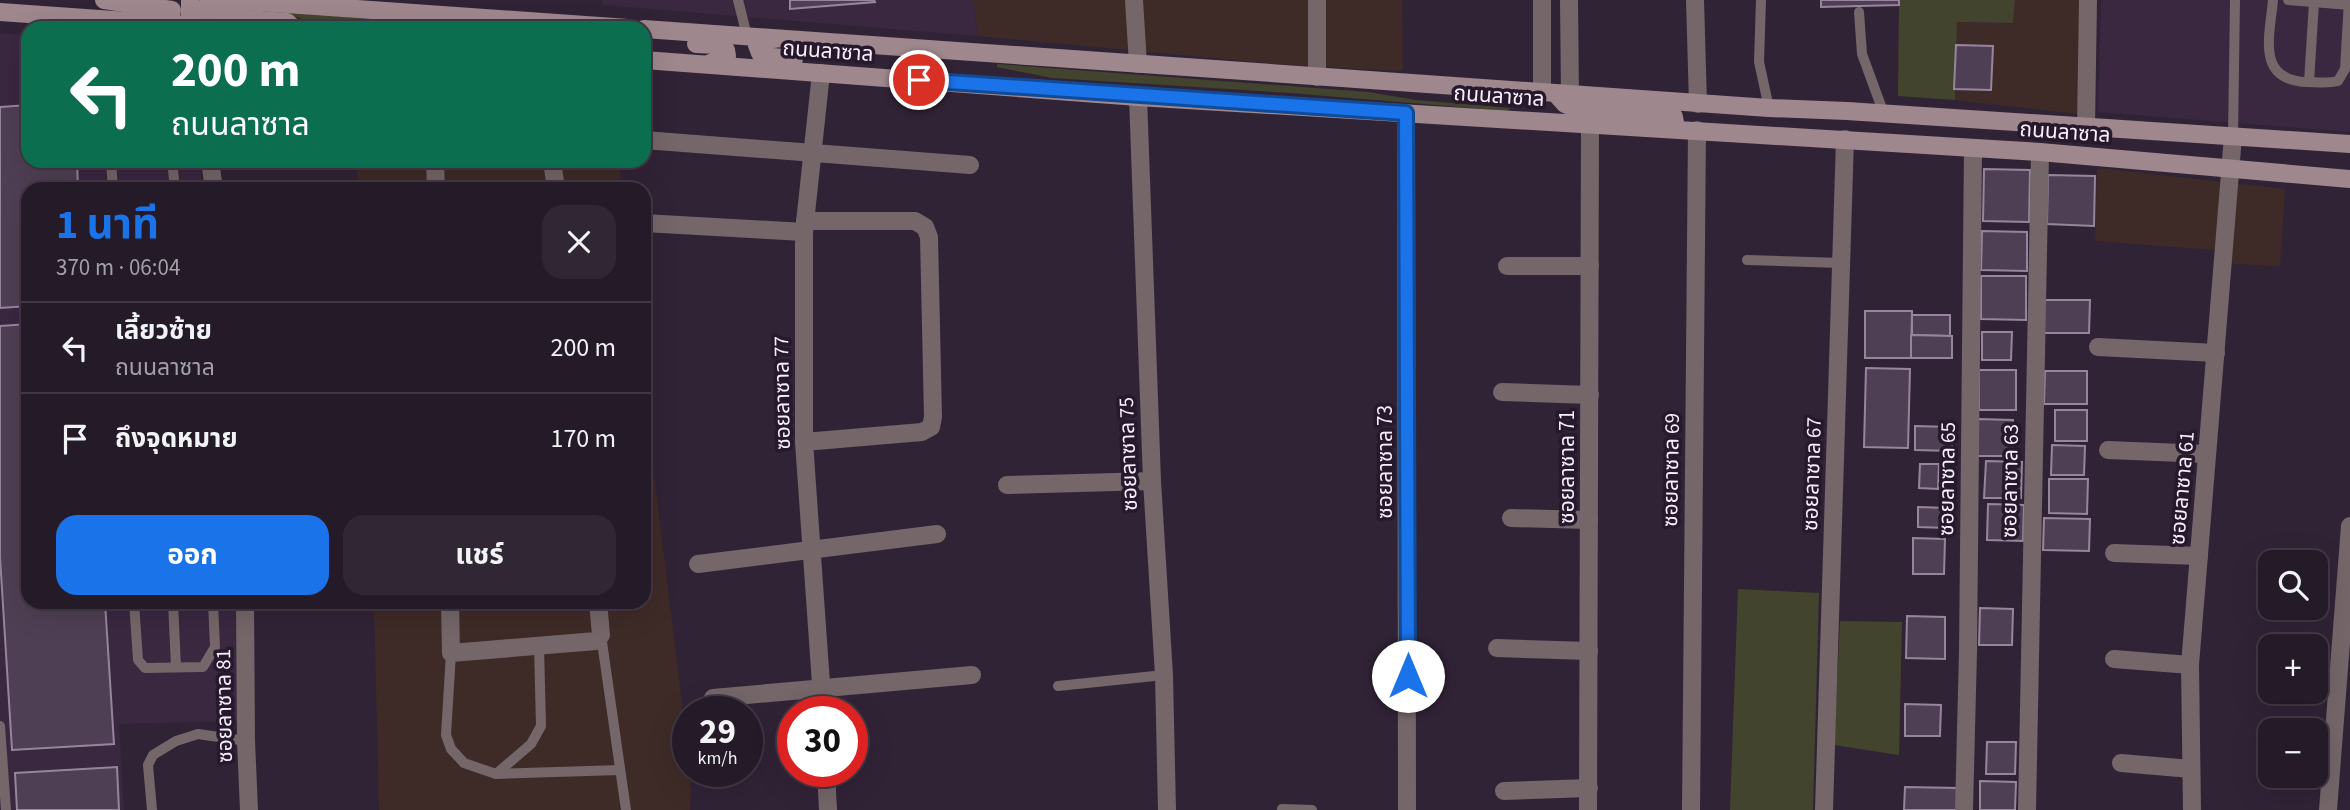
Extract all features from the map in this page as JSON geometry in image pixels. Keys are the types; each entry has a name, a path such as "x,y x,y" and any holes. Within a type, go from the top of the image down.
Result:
{"street":[{"path":"104,0 172,10 166,21"},
{"path":"190,0 190,21"},
{"path":"229,0 524,21"},
{"path":"1133,0 1138,64"},
{"path":"1317,0 1317,77"},
{"path":"1542,0 1556,94 1565,104 1574,108 1654,112 1674,117 1675,122 1666,129"},
{"path":"1532,122 1556,94 1569,0"},
{"path":"1695,0 1698,104 1709,119 1716,124 1813,129 1837,139"},
{"path":"2085,127 2088,0"},
{"path":"239,1 212,5 205,8 205,13 210,16 274,21"},
{"path":"0,12 97,21"},
{"path":"449,16 469,21"},
{"name":"ถนนลาซาล","path":"651,29 1698,104 2350,144"},
{"path":"779,39 764,38 757,45 760,53 772,57 996,75 1018,88"},
{"path":"651,41 717,45 726,50 727,56 705,65"},
{"name":"ถนนลาซาล","path":"651,61 1138,97 2040,152 2350,179"},
{"name":"ซอยลาซาล 77","path":"821,73 805,227 804,442 822,696"},
{"path":"1388,82 1407,90 1518,104 1520,110 1507,120"},
{"name":"ซอยลาซาล 75","path":"1138,97 1152,481 1164,675 1167,810"},
{"name":"ซอยลาซาล 73","path":"1406,113 1407,810"},
{"name":"ซอยลาซาล 71","path":"1588,810 1590,124"},
{"name":"ซอยลาซาล 69","path":"1691,810 1697,130"},
{"name":"ซอยลาซาล 61","path":"2192,810 2190,664 2233,136"},
{"name":"ซอยลาซาล 67","path":"1824,810 1841,263 1837,139"},
{"path":"651,141 811,155 970,165"},
{"name":"ซอยลาซาล 65","path":"1964,810 1973,149"},
{"name":"ซอยลาซาล 63","path":"2026,810 2040,152"},
{"path":"651,223 805,227 915,221 925,227 929,237 933,418 930,427 922,432 804,442"},
{"path":"1507,266 1590,266"},
{"path":"2098,346 2216,353"},
{"path":"1502,392 1590,395"},
{"path":"2108,450 2207,454"},
{"path":"1007,485 1152,481"},
{"path":"1511,518 1589,520"},
{"path":"2328,810 2350,526"},
{"path":"698,564 937,534"},
{"path":"2114,553 2199,556"},
{"name":"ซอยลาซาล 81","path":"245,609 249,810"},
{"path":"450,609 451,653 596,640 601,635 599,609"},
{"path":"1497,648 1589,652"},
{"path":"2114,659 2190,664"},
{"path":"735,696 972,675"},
{"path":"2121,763 2191,769"},
{"path":"827,787 828,810"},
{"path":"1504,791 1589,788"}],"lane":[{"path":"738,0 747,36"},
{"path":"1761,0 1759,62 1769,108"},
{"path":"2233,136 2235,0"},
{"path":"2273,0 2268,49 2275,69 2291,81 2338,81 2342,76 2349,3 2288,0"},
{"path":"2309,82 2314,2"},
{"path":"1859,12 1862,54 1884,114"},
{"path":"1746,260 1841,263"},
{"path":"134,609 138,660 145,668 203,667 215,647 213,609"},
{"path":"173,609 176,667"},
{"path":"601,635 626,810"},
{"path":"496,775 531,744 541,726 539,646"},
{"path":"451,653 446,735 451,749 464,763 496,775 620,770"},
{"path":"1058,686 1164,675"},
{"path":"0,726 6,810"},
{"path":"152,810 148,765 153,755 176,741 198,734 246,741"},
{"path":"1282,809 1312,810"}],"shaded area":[{"path":"602,0 973,0 978,36 602,5"},
{"path":"973,0 1402,0 1403,71 1300,66 978,36"},
{"path":"2015,0 2080,0 2079,114 1955,100 1957,22 2013,23"},
{"path":"2101,0 2350,0 2350,132 2098,112"},
{"path":"0,33 21,34 21,168 201,168 202,182 21,182 21,609 237,609 238,721 119,724 124,810 0,810"},
{"path":"357,168 620,168 621,182 358,182"},
{"path":"2097,168 2285,189 2280,266 2215,263 2216,250 2095,241"},
{"path":"651,449 681,696 672,696 672,787 691,787 690,810 379,810 374,609 651,609"}],"green space":[{"path":"1899,0 2015,0 2013,23 1957,22 1955,100 1898,96"},
{"path":"240,7 387,21 306,21 297,17 239,11"},
{"path":"997,64 1368,92 1416,100 1510,108 1508,111 1290,93 1052,78 997,67"},
{"path":"1738,589 1819,593 1813,810 1730,810"},
{"path":"1840,621 1902,622 1899,755 1834,745"}],"building":[{"path":"790,0 874,0 875,2 790,9"},
{"path":"1821,0 1899,0 1899,5 1821,7"},
{"path":"1956,45 1993,46 1991,90 1954,89"},
{"path":"21,106 21,168 77,168 78,182 21,182 21,306 0,308 0,107"},
{"path":"1984,169 2030,170 2029,222 1983,221"},
{"path":"2048,175 2095,176 2094,226 2047,224"},
{"path":"1982,231 2027,232 2027,271 1981,270"},
{"path":"1981,276 2026,276 2026,320 1981,319"},
{"path":"2043,300 2090,300 2089,333 2043,333"},
{"path":"1865,311 1912,311 1911,358 1865,358"},
{"path":"1912,315 1950,315 1950,336 1912,335"},
{"path":"21,324 21,609 105,609 114,744 12,750 0,557 0,326"},
{"path":"1982,332 2012,332 2011,360 1982,360"},
{"path":"1911,335 1952,336 1952,358 1911,358"},
{"path":"1866,368 1910,369 1908,448 1864,447"},
{"path":"1979,370 2016,370 2016,410 1979,410"},
{"path":"2045,371 2087,371 2087,404 2044,404"},
{"path":"2055,410 2087,410 2087,441 2055,441"},
{"path":"1978,419 2013,420 2012,456 1977,456"},
{"path":"1915,426 1952,427 1952,451 1915,450"},
{"path":"2052,445 2085,446 2084,475 2051,475"},
{"path":"1986,461 2022,462 2021,498 1984,498"},
{"path":"1920,464 1939,464 1938,489 1919,488"},
{"path":"2049,479 2088,479 2087,514 2049,513"},
{"path":"1988,504 2024,505 2023,541 1987,540"},
{"path":"1918,507 1947,508 1947,528 1918,527"},
{"path":"2044,518 2090,519 2089,551 2043,550"},
{"path":"1913,538 1945,539 1944,574 1913,574"},
{"path":"1980,608 2013,609 2012,645 1979,645"},
{"path":"1907,616 1945,617 1945,659 1906,658"},
{"path":"1905,704 1941,705 1940,736 1905,736"},
{"path":"1987,742 2016,742 2015,774 1986,774"},
{"path":"117,767 119,810 17,810 15,773"},
{"path":"1980,781 2016,782 2015,810 1980,810"},
{"path":"1905,787 1958,788 1957,810 1904,810"}],"route":[{"path":"919,80 1138,97 1406,113 1408,676"}]}
